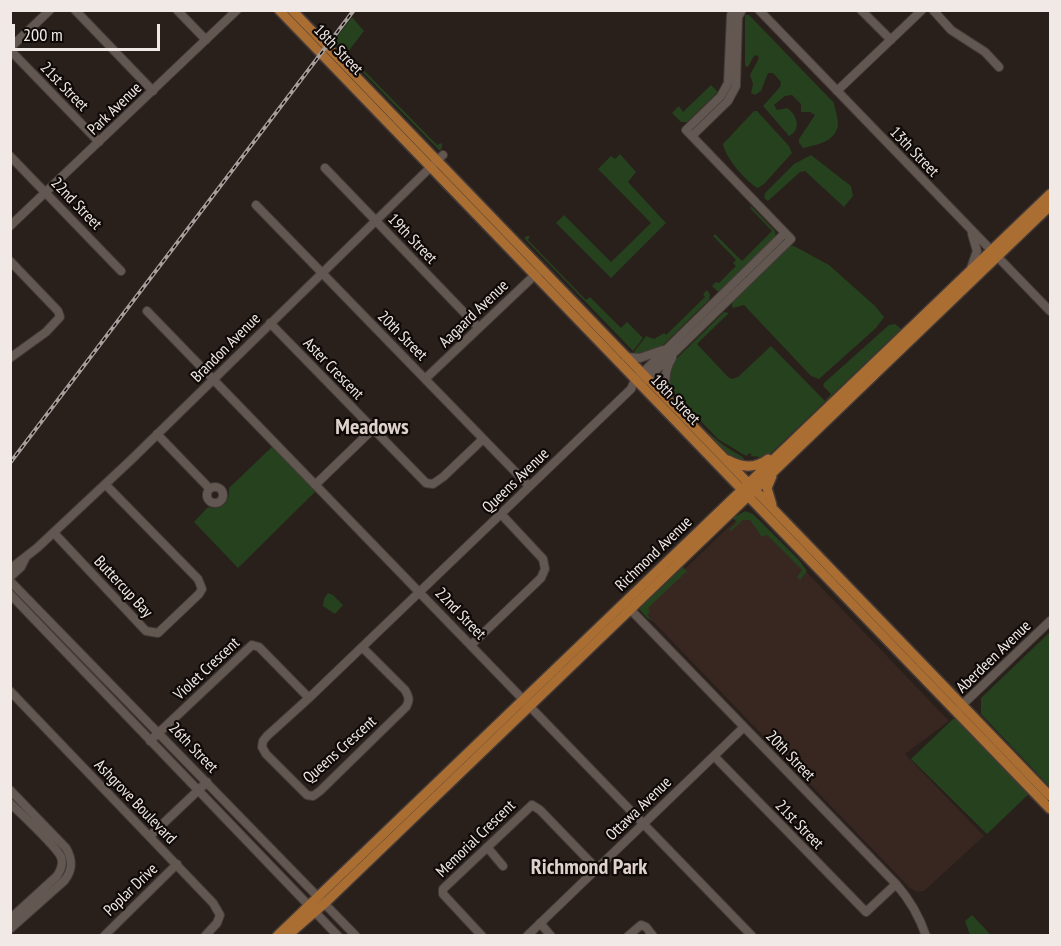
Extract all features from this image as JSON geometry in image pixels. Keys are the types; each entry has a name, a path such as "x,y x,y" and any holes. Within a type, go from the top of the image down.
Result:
{"main road":[{"name":"18th Street","path":"279,10 436,161"},
{"name":"18th Street","path":"292,10 436,161 717,465 784,521 1050,809"},
{"name":"Richmond Avenue","path":"277,936 322,900 627,606 718,525 805,429 911,334 968,273 995,254 1050,194"},
{"name":"Richmond Avenue","path":"627,606 720,511 781,465 911,334 995,254 1050,206"},
{"name":"18th Street","path":"538,272 622,353 639,382 676,409 719,454 766,516 959,709 1050,796"},
{"path":"719,454 739,466 755,466 764,462 805,429"},
{"path":"717,465 729,485 730,493 720,511"},
{"path":"781,465 769,480 767,491 772,504 784,521"},
{"path":"718,525 734,513 746,508 755,509 766,516"},
{"name":"Richmond Avenue","path":"287,936 312,909"}],"street":[{"path":"10,49 50,10"},
{"path":"75,10 153,91"},
{"path":"177,10 206,40"},
{"name":"Park Avenue","path":"10,226 237,10"},
{"path":"689,133 725,90 729,76 733,10"},
{"path":"689,133 728,101 736,86 738,17 742,10"},
{"name":"13th Street","path":"759,10 1050,311"},
{"path":"861,10 891,40"},
{"path":"837,91 922,10"},
{"path":"933,10 951,30 985,52 999,67"},
{"name":"21st Street","path":"10,49 99,142"},
{"name":"Queens Avenue","path":"420,592 788,236 689,133"},
{"name":"22nd Street","path":"10,156 121,271"},
{"name":"Brandon Avenue","path":"10,569 54,533 215,379 436,161"},
{"name":"19th Street","path":"325,168 479,328"},
{"name":"20th Street","path":"256,205 529,486"},
{"path":"968,273 975,261 977,251 971,230"},
{"path":"10,261 58,311 60,317 56,324 10,358"},
{"name":"Aagaard Avenue","path":"425,379 538,272"},
{"name":"22nd Street","path":"147,311 752,936"},
{"name":"Aster Crescent","path":"270,323 426,483 433,484 443,477 483,439"},
{"path":"622,353 631,358 645,357 675,347"},
{"path":"675,347 665,382 668,397 676,409"},
{"path":"315,485 373,429"},
{"path":"157,434 209,489"},
{"name":"Buttercup Bay","path":"54,533 146,632 158,633 199,594 202,589 198,579 105,484"},
{"path":"471,645 541,578 545,569 543,559 501,514"},
{"name":"Brandon Avenue","path":"10,579 21,567 25,558"},
{"name":"26th Street","path":"10,579 356,936"},
{"name":"Queens Crescent","path":"362,647 405,690 409,696 409,702 313,796 307,795 262,747 262,741 420,592"},
{"name":"26th Street","path":"10,594 338,936"},
{"name":"20th Street","path":"627,606 896,884 909,899 920,918 926,936"},
{"name":"Aberdeen Avenue","path":"959,709 1050,621"},
{"name":"Violet Crescent","path":"150,741 252,645 259,647 309,698"},
{"name":"Ashgrove Boulevard","path":"10,691 213,903 220,915 217,923 205,936"},
{"name":"Ottawa Avenue","path":"527,936 744,727"},
{"name":"21st Street","path":"714,756 866,912 896,884"},
{"name":"Poplar Drive","path":"150,836 207,782"},
{"path":"10,790 66,848 71,861 70,873 64,881 17,917"},
{"path":"10,803 59,854 62,862 57,876 17,917 10,930 14,936"},
{"name":"Memorial Crescent","path":"482,936 443,894 443,889 532,805 540,810 597,869"},
{"path":"487,847 504,866"},
{"name":"Poplar Drive","path":"104,936 177,864"},
{"path":"10,906 17,917"},
{"path":"540,923 551,936"},
{"path":"628,936 641,925 646,927 653,936"}],"shaded area":[{"path":"742,514 752,515 949,721 905,754 984,836 924,891 917,892 910,888 642,610"}],"green space":[{"path":"745,15 749,15 834,103 838,123 831,138 820,144 803,148 799,139 815,115 810,112 801,112 801,104 792,95 785,96 774,105 777,110 787,108 797,122 796,130 789,136 763,106 780,87 781,82 773,73 768,73 761,91 755,95 751,93 753,84 750,75 759,58 757,55 754,56 748,67 745,66"},
{"path":"352,17 364,31 347,53 437,145 442,143 440,151 333,42"},
{"path":"711,85 718,92 687,122 681,122 672,113 679,106 683,112"},
{"path":"754,111 757,111 789,146 792,153 758,188 737,169 723,144"},
{"path":"620,154 636,172 628,182 666,223 611,278 556,223 564,215 611,262 651,223 598,169 611,156 615,159"},
{"path":"811,155 851,186 853,196 844,207 805,171 800,172 768,201 764,198 765,193 794,164"},
{"path":"751,206 775,231 776,238 721,291 717,291 712,286 716,282 719,283 736,266 733,263 736,260 713,236 715,234 742,261 772,231 750,208"},
{"path":"530,236 528,240 586,300 590,297 621,328 627,322 643,338 633,351 524,238"},
{"path":"788,245 829,265 875,306 884,317 876,328 819,379 811,376 744,305 733,308 732,306 733,299"},
{"path":"707,290 710,294 709,300 662,346 637,356 634,352 646,336 654,339 664,333 666,335 705,297 703,294"},
{"path":"724,312 729,313 697,344 728,377 732,379 738,377 771,346 825,401 831,394 823,386 824,383 889,325 895,324 901,329 769,455 749,456 752,455 750,453 746,456 718,439 668,387 671,364"},
{"path":"669,391 703,428 722,444 743,457 746,464 725,454 671,398"},
{"path":"275,444 318,489 238,568 194,522 208,507 221,507 228,497 229,488"},
{"path":"745,511 753,514 799,560 807,571 800,580 797,577 802,570 767,535 762,537 750,520 743,520 731,531 729,530 737,522 733,518"},
{"path":"683,567 689,574 686,572 648,608 650,612 647,615 653,621 647,618 639,609"},
{"path":"328,593 343,605 335,614 323,606"},
{"path":"1050,632 1050,787 981,714 981,698"},
{"path":"953,719 957,719 1033,790 987,834 911,759"},
{"path":"972,915 991,935 970,935 965,921"}],"railway":[{"path":"10,463 354,10"}],"district":[{"name":"Meadows","path":"372,428"},
{"name":"Richmond Park","path":"589,868"}]}
